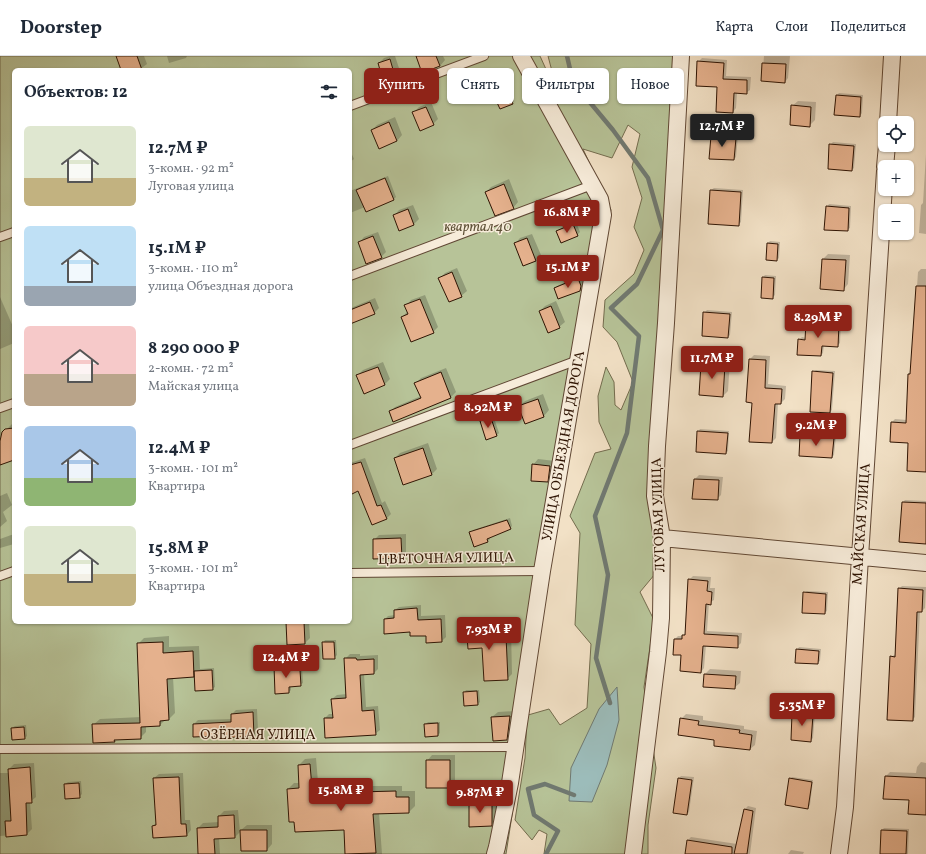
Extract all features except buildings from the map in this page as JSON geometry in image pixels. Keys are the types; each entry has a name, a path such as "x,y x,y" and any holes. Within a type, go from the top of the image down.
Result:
{"street":[{"name":"УЛИЦА ОБЪЕЗДНАЯ ДОРОГА","path":"495,854 510,783 542,571 603,215 600,199 521,56"},
{"name":"ЛУГОВАЯ УЛИЦА","path":"633,854 661,618 662,538 656,496 657,446 681,56"},
{"path":"888,116 892,56"},
{"name":"МАЙСКАЯ УЛИЦА","path":"839,854 845,807 883,196"},
{"path":"662,538 926,563"}],"lane":[{"path":"352,105 484,56"},
{"path":"352,275 592,184"},
{"path":"0,237 12,233"},
{"path":"352,444 579,359"},
{"path":"0,408 12,404"},
{"name":"ЦВЕТОЧНАЯ УЛИЦА","path":"352,573 542,571"},
{"path":"0,576 12,572"},
{"path":"0,576 12,576"},
{"name":"ОЗЁРНАЯ УЛИЦА","path":"0,749 516,747"}],"green space":[{"name":"квартал 40","path":"0,56 540,56 545,68 522,68 522,104 609,104 609,68 551,68 548,56 689,56 683,127 660,325 660,568 640,592 654,620 644,687 656,768 648,825 648,854 544,854 547,834 539,830 532,840 515,820 525,758 527,718 506,854 0,854","holes":["628,125 640,134 632,167 642,198 634,227 644,250 634,274 605,300 603,327 617,342 633,382 621,410 615,405 614,382 606,367 598,396 599,422 611,449 595,453 570,516 580,533 575,625 591,644 587,708 560,725 549,709 528,715 569,444 611,210 583,149 612,158"]}],"water":[{"path":"617,687 619,720 607,765 592,802 569,801 571,768 599,709"}],"waterway":[{"path":"567,56 573,82 613,130 648,178 663,230 637,284 611,308 639,336 627,433 595,516 608,575 596,658 610,703"},
{"path":"546,854 558,831 534,815 528,789 545,784 574,795"}]}
